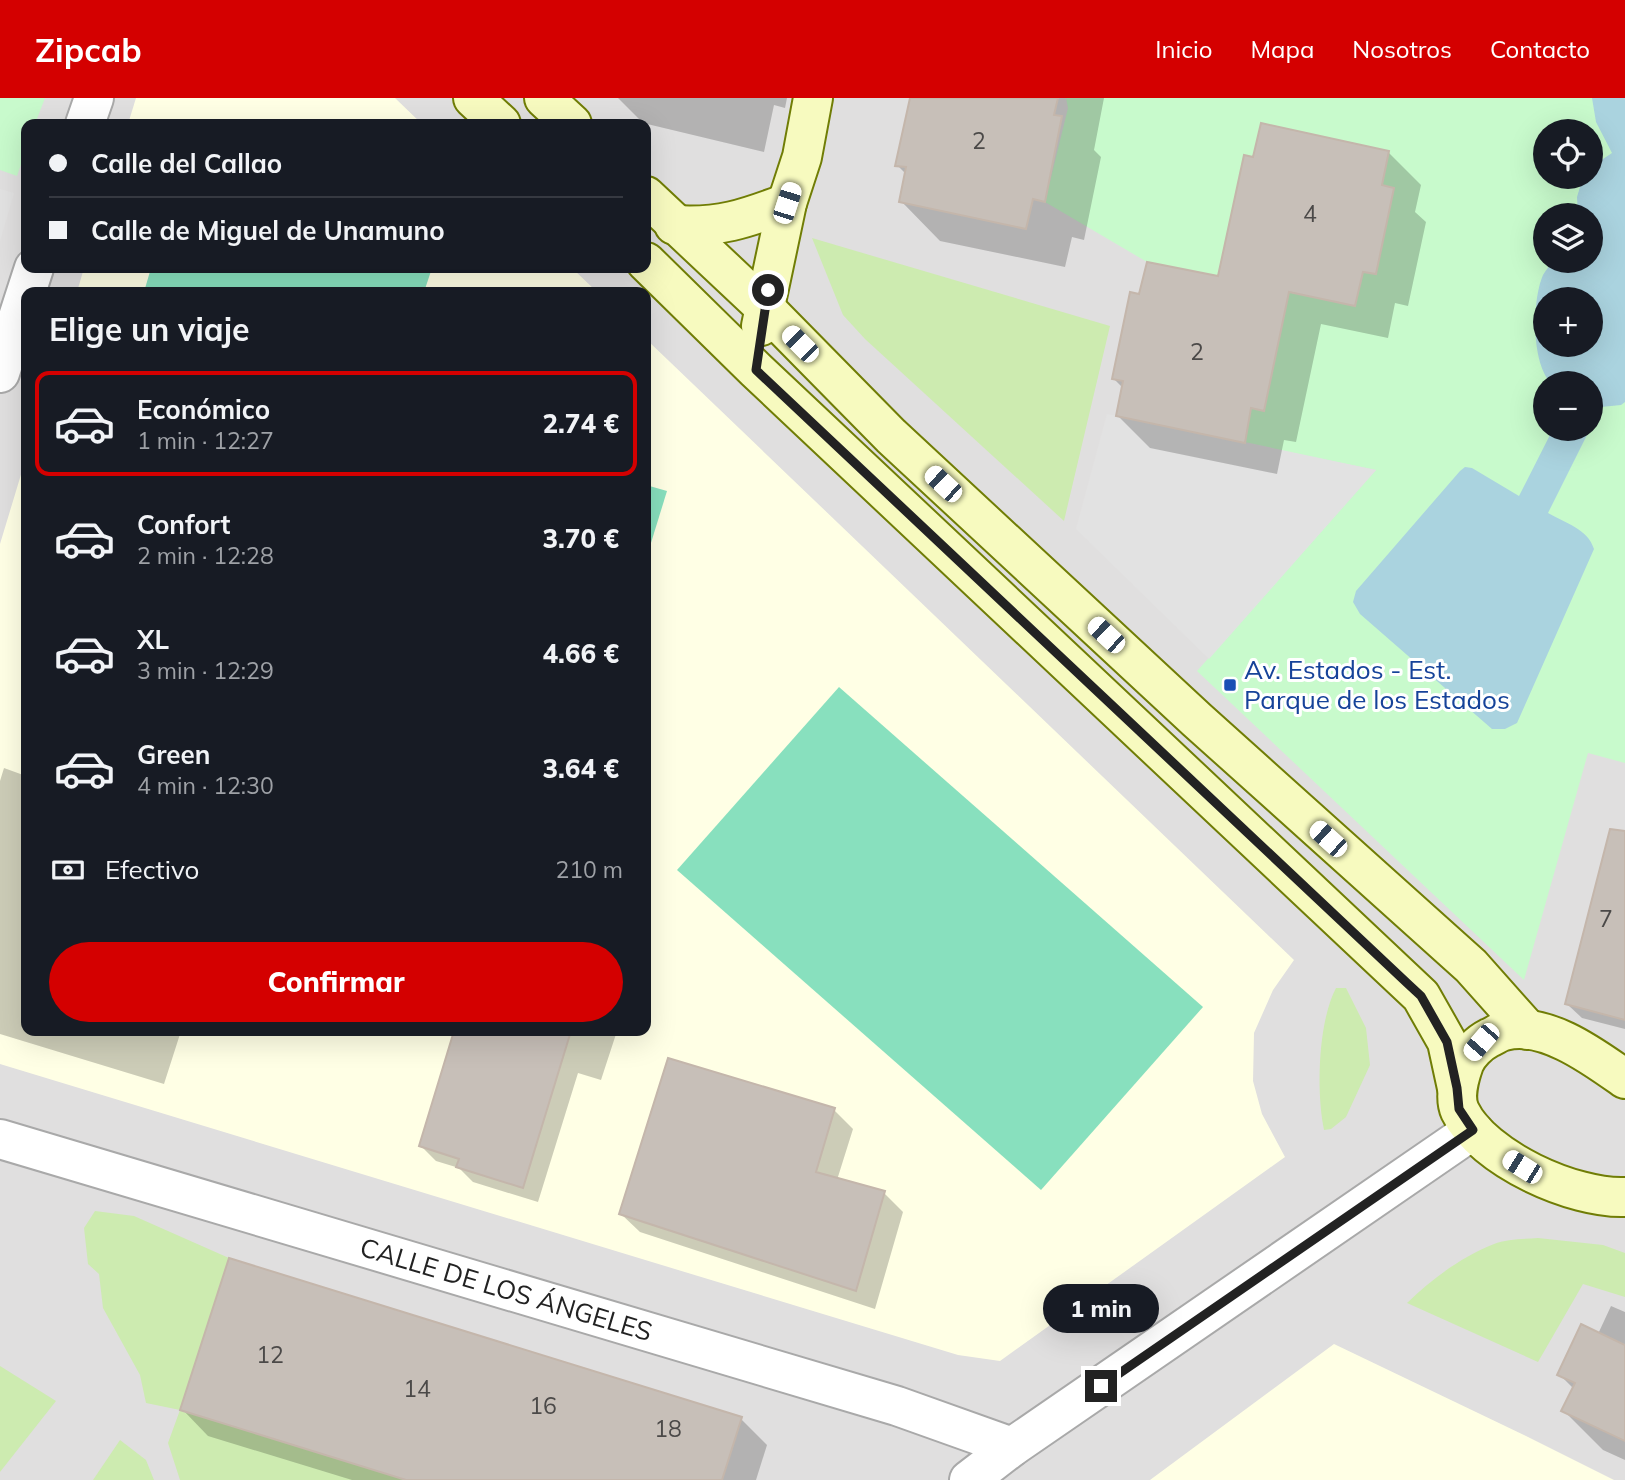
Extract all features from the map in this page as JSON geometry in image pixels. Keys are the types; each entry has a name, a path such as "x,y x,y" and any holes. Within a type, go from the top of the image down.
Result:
{"street":[{"path":"87,119 94,98"},
{"path":"473,98 496,119"},
{"path":"544,98 567,119"},
{"path":"756,370 764,307 787,203 802,157 813,98"},
{"path":"651,202 764,307 891,436 1218,739 1471,965 1528,1030"},
{"path":"674,225 703,227 725,224 787,203"},
{"path":"651,266 756,370 1421,996 1447,1042 1459,1109 1473,1130 1496,1151 1522,1167 1563,1186 1619,1200"},
{"path":"0,373 21,308"},
{"path":"1457,1088 1465,1061 1481,1042 1504,1031 1528,1030 1562,1040 1597,1059 1625,1079"},
{"path":"969,1480 1012,1447 1473,1130"},
{"name":"CALLE DE LOS ÁNGELES","path":"0,1139 898,1406 1012,1447"}],"shaded area":[{"path":"0,98 1625,98 1625,1480 0,1480"},
{"path":"136,98 395,98 417,119 130,119"},
{"path":"0,189 14,193 0,241"},
{"path":"83,273 577,273 592,287 78,287"},
{"path":"651,344 1294,960 1273,990 1254,1033 1253,1081 1262,1114 1285,1157 1000,1361 958,1355 0,1064 0,544 21,475 21,1036 651,1036"},
{"path":"1107,414 1376,470 1209,659 1076,529"},
{"path":"1334,1344 1530,1438 1614,1480 1150,1480"}],"green space":[{"path":"0,98 45,98 37,119 21,119 21,164 17,176 0,170"},
{"path":"1066,98 1625,98 1625,763 1588,753 1524,980 1197,671 1376,470 1245,443 1251,408 1263,411 1276,287 1355,306 1363,272 1376,274 1394,188 1300,177 1309,133 1261,124 1253,157 1244,156 1226,240 1228,278 1147,262 1045,202 1068,108"},
{"path":"812,238 1110,326 1064,521 865,339 843,315"},
{"path":"150,273 430,273 426,287 145,287"},
{"path":"651,486 667,491 651,543"},
{"path":"839,687 1203,1007 1041,1190 677,870"},
{"path":"1336,988 1346,988 1366,1028 1370,1065 1346,1117 1331,1129 1324,1130 1320,1097 1320,1058 1325,1019"},
{"path":"95,1211 134,1216 229,1258 181,1410 406,1480 180,1480 168,1443 180,1410 146,1403 140,1375 103,1308 99,1274 88,1264 84,1228"},
{"path":"1538,1238 1603,1245 1625,1253 1625,1297 1583,1284 1538,1362 1407,1303 1448,1269 1482,1249 1504,1241"},
{"path":"0,1366 56,1401 0,1472"},
{"path":"120,1440 146,1460 154,1480 93,1480"}],"water":[{"path":"1592,98 1625,98 1625,402 1603,407 1603,371 1543,371 1539,357 1603,357 1603,287 1539,287 1544,273 1603,273 1603,203 1577,203 1577,197 1579,189 1603,189 1603,159 1612,153 1603,136 1603,119 1596,119"},
{"path":"1547,441 1584,441 1548,513 1581,531 1594,549 1517,723 1505,729 1492,729 1360,614 1353,602 1356,591 1465,467 1472,468 1519,496"}],"building":[{"path":"910,98 1058,98 1054,115 1062,116 1045,202 1033,199 1026,229 899,202 906,167 895,166"},
{"path":"1261,123 1389,151 1382,185 1394,188 1376,274 1363,272 1355,306 1289,292 1264,411 1251,408 1245,443 1116,416 1123,381 1112,379 1130,292 1139,294 1147,262 1218,276 1244,155 1253,157"},
{"path":"1610,829 1625,831 1625,1020 1565,1004"},
{"path":"452,1036 569,1036 523,1188 456,1167 459,1159 419,1146"},
{"path":"668,1058 835,1108 816,1172 885,1191 856,1291 619,1214"},
{"path":"229,1258 742,1417 722,1480 406,1480 180,1410"},
{"path":"1581,1324 1625,1345 1625,1441 1561,1411 1575,1383 1557,1375"}],"place":[{"name":"Av. Estados - Est. Parque de los Estados","path":"1230,685"}],"route":[{"path":"768,290 756,370 1421,996 1447,1042 1459,1109 1473,1130 1101,1386"}]}
